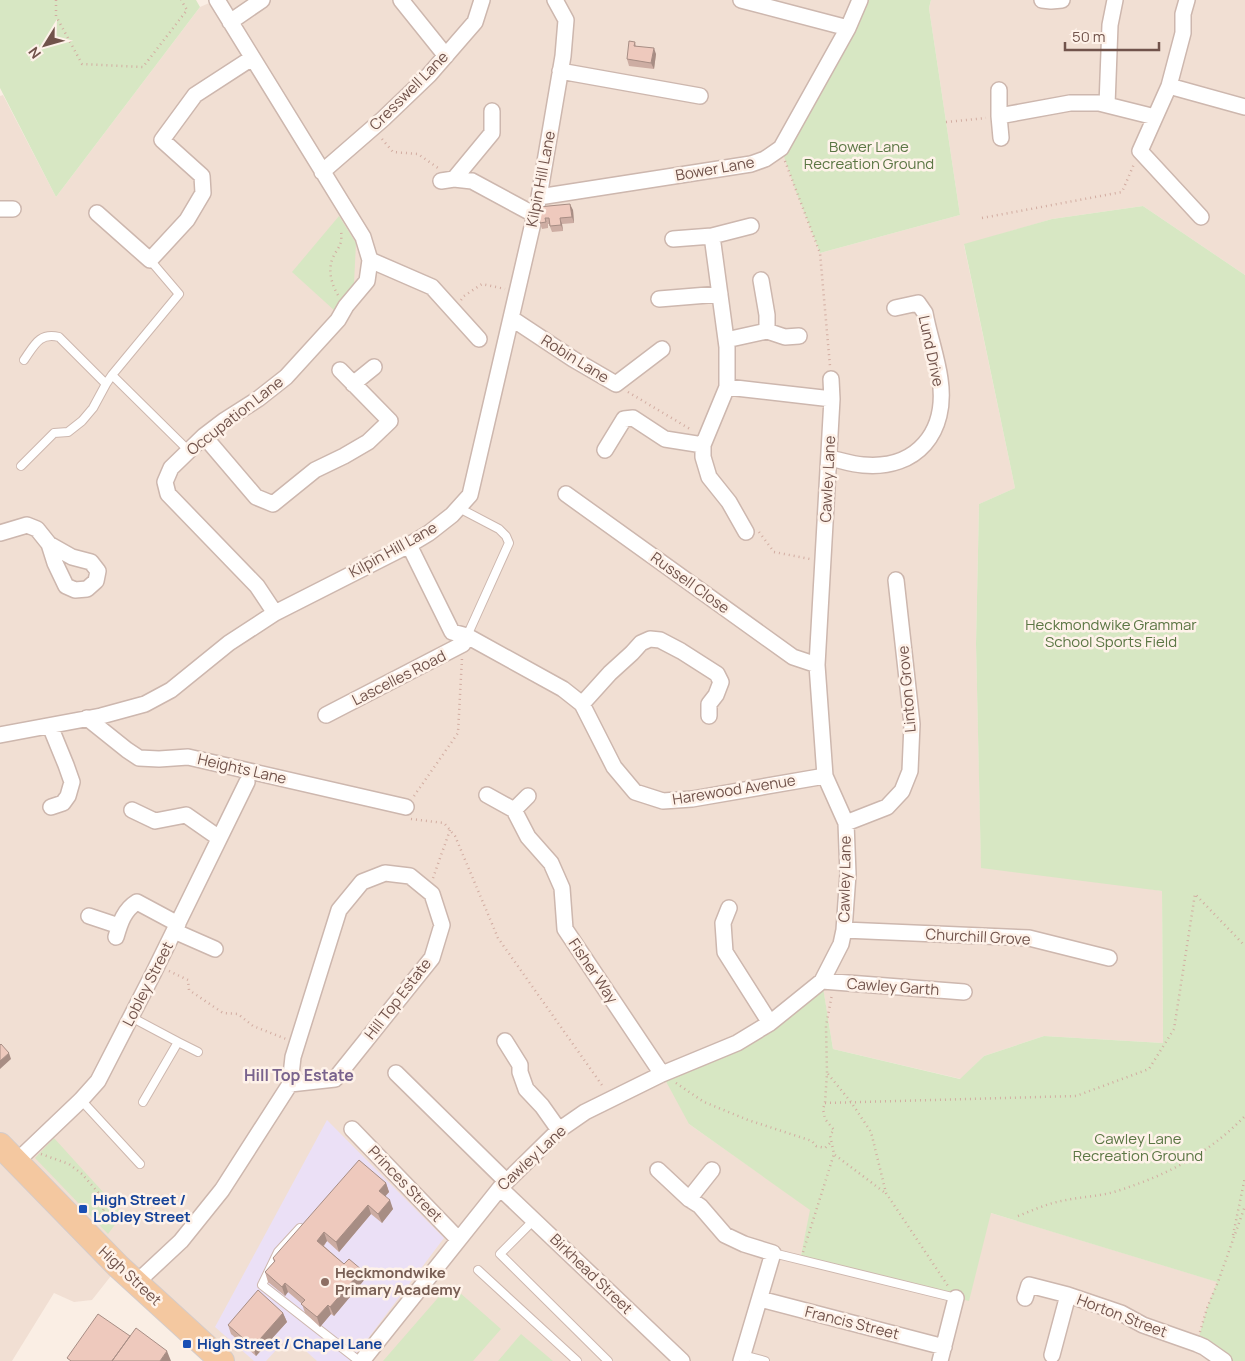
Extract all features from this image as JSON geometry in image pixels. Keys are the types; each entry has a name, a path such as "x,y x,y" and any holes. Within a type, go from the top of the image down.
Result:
{"main road":[{"name":"High Street","path":"6,1155 136,1283 222,1361"}],"street":[{"path":"217,0 362,237 370,260 432,286 479,338"},
{"path":"230,22 262,0"},
{"path":"401,0 446,56"},
{"name":"Cresswell Lane","path":"322,172 372,128 446,56 475,22 482,0"},
{"name":"Kilpin Hill Lane","path":"0,735 88,718 145,704 171,690 229,643 275,613 429,533 452,515 470,496 539,197 560,71 566,20 555,0"},
{"path":"741,0 848,28"},
{"name":"Bower Lane","path":"539,197 751,164 765,159 781,148 848,28 860,0"},
{"path":"1042,0 1062,0"},
{"path":"1107,105 1112,0"},
{"path":"1187,0 1183,14 1183,33 1169,86 1140,151 1201,217"},
{"path":"96,213 150,260 187,220 203,193 202,176 162,140 195,96 252,58"},
{"path":"560,71 700,96"},
{"path":"1169,86 1245,107"},
{"path":"1000,90 999,116 1002,138"},
{"path":"999,116 1070,103 1099,102 1155,117"},
{"path":"447,180 492,133 492,111"},
{"path":"447,180 472,181 535,215"},
{"path":"673,239 712,236 751,226"},
{"path":"712,236 726,340 727,387 704,442 703,457 709,477 729,502 746,532"},
{"name":"Occupation Lane","path":"275,613 256,586 168,494 165,482 171,468 204,436 258,399 286,377 338,320 346,306 367,282 370,260"},
{"path":"761,280 767,330"},
{"path":"659,299 720,294"},
{"name":"Lund Drive","path":"829,458 862,465 882,465 903,461 918,451 933,434 941,411 940,380 922,301 895,308"},
{"name":"Robin Lane","path":"511,318 616,384 662,350"},
{"path":"726,340 767,330 785,337 799,336"},
{"path":"353,384 374,367"},
{"path":"204,436 256,497 273,504 315,470 368,442 395,417 353,384 340,370"},
{"name":"Cawley Lane","path":"361,1361 503,1184 558,1130 585,1112 662,1074 738,1044 770,1023 822,982 841,944 844,930 848,874 846,823 825,776 818,665 832,399 831,379"},
{"path":"727,387 832,399"},
{"path":"605,450 624,418 633,418 665,439 704,442"},
{"name":"Russell Close","path":"566,494 793,657 818,665"},
{"path":"0,533 27,525 37,529 49,544"},
{"name":"Harewood Avenue","path":"410,544 452,632 563,689 582,704 614,767 635,792 663,801 692,800 825,776"},
{"name":"Linton Grove","path":"846,823 886,807 902,791 910,771 912,724 896,580"},
{"path":"582,704 640,643 650,639 660,640 717,674 720,682 716,695 709,704 709,716"},
{"name":"Lascelles Road","path":"326,715 465,640"},
{"name":"Heights Lane","path":"88,718 139,758 159,759 188,756 406,806"},
{"path":"50,726 72,782 68,796 63,803 51,807"},
{"name":"Lobley Street","path":"6,1155 34,1146 98,1081 158,965 247,782"},
{"path":"486,795 514,810 528,796"},
{"path":"132,810 155,821 186,814 219,838"},
{"name":"Fisher Way","path":"514,810 528,837 551,863 562,888 565,929 662,1074"},
{"path":"136,1283 181,1241 222,1190 290,1084 293,1057 339,910 362,882 385,873 410,876 429,891"},
{"name":"Hill Top Estate","path":"290,1084 335,1079 432,958 442,925 432,894 429,891"},
{"path":"89,916 118,932 128,907 137,902 214,949"},
{"path":"729,908 718,922 725,952 770,1023"},
{"name":"Churchill Grove","path":"844,930 1028,938 1109,958"},
{"name":"Cawley Garth","path":"822,982 964,992"},
{"path":"505,1041 520,1065 520,1072 526,1089 542,1106 558,1130"},
{"name":"Birkhead Street","path":"396,1073 503,1184 534,1220 682,1361"},
{"name":"Princes Street","path":"352,1129 458,1239"},
{"path":"658,1170 689,1199 700,1206 725,1235 744,1244 773,1253 742,1358"},
{"path":"689,1199 712,1170"},
{"name":"Horton Street","path":"1025,1298 1029,1285 1122,1312 1143,1325 1204,1347 1224,1361"},
{"path":"1052,1354 1068,1295"},
{"path":"942,1354 956,1298"},
{"name":"Francis Street","path":"760,1299 942,1354"}],"lane":[{"path":"21,466 54,433 68,432 82,421 93,408 112,375 180,294 150,260"},
{"path":"24,360 36,343 44,336 53,335 59,337 106,384"},
{"path":"112,375 188,450"},
{"path":"459,508 499,529 506,536 509,543 465,640"},
{"path":"131,1017 198,1052"},
{"path":"143,1102 178,1042"},
{"path":"80,1100 140,1164"},
{"path":"534,1220 500,1254 608,1361"},
{"path":"304,1223 278,1252 262,1285 361,1361"},
{"path":"773,1253 956,1298"},
{"path":"478,1270 577,1361"},
{"path":"742,1358 765,1361"}],"path":[{"path":"56,0 56,16 82,64 143,67 187,10 181,0"},
{"path":"946,122 999,116"},
{"path":"372,128 393,152 418,154 447,180"},
{"path":"781,148 820,253 831,379"},
{"path":"982,218 1122,192 1140,151"},
{"path":"344,208 339,216 342,231 340,248 331,261 331,282 346,306"},
{"path":"454,312 464,296 482,284 517,291"},
{"path":"616,384 704,442"},
{"path":"465,640 458,733 406,806 408,818 444,823 455,836 498,938 612,1100"},
{"path":"429,891 450,830"},
{"path":"825,1103 1076,1096 1149,1069 1174,1030 1195,894 1245,946"},
{"path":"158,965 188,980 189,990 223,1013 238,1014 253,1026 297,1043"},
{"path":"800,1260 834,1154 830,1134 834,1130 825,1119 823,1109 828,1073 826,1026 832,995 822,982"},
{"path":"828,1073 851,1102 871,1132 886,1193"},
{"path":"662,1074 704,1102 748,1120 812,1141 816,1146 825,1148 832,1141"},
{"path":"1018,1216 1057,1202 1112,1192 1160,1175 1196,1157 1245,1116"},
{"path":"34,1146 44,1156 69,1164 82,1174 103,1198 105,1207 87,1235"},
{"path":"834,1154 886,1193 956,1298"},
{"path":"1230,1246 1245,1177"},
{"path":"1197,1344 1207,1308 1245,1206"}],"shaded area":[{"path":"216,0 860,0 797,194 820,253 960,215 929,8 931,0 1245,0 1245,275 1143,206 1052,219 964,245 1015,488 979,504 976,644 981,859 1162,891 1163,1043 1044,1036 984,1056 961,1079 833,1049 822,982 689,1124 811,1210 800,1259 991,1213 1218,1282 1207,1309 1224,1361 222,1361 118,1267 92,1300 74,1302 54,1293 12,1361 0,1361 0,96 3,95 56,197 200,7"},
{"name":"Heckmondwike Primary Academy","path":"327,1120 444,1238 351,1361 317,1361 289,1336 266,1361 254,1361 215,1327"}],"green space":[{"path":"0,0 196,0 200,7 56,197 0,88"},
{"name":"Bower Lane Recreation Ground","path":"860,0 931,0 929,8 960,215 820,253 781,148"},
{"path":"1143,206 1245,275 1245,1361 1224,1361 1197,1344 1207,1308 1217,1282 991,1213 969,1301 800,1260 810,1210 689,1124 662,1074 738,1043 822,981 833,1049 960,1079 984,1056 1044,1036 1163,1043 1162,891 981,868 976,644 979,504 1015,488 964,244 1052,219"},
{"path":"339,216 356,243 354,284 335,311 292,272"},
{"path":"54,1138 123,1214 108,1234 35,1158"},
{"path":"450,1284 501,1329 473,1361 383,1361"},
{"path":"521,1334 553,1361 498,1361"}],"building":[{"path":"629,41 635,42 634,46 654,48 651,63 627,59"},
{"path":"570,204 572,217 560,218 561,225 550,226 549,218 545,218 546,222 540,223 538,207"},
{"path":"0,1045 9,1053 0,1061"},
{"path":"359,1160 386,1183 379,1191 390,1200 378,1214 368,1205 336,1242 324,1232 317,1241 344,1264 349,1259 362,1270 330,1307 328,1305 317,1317 301,1304 305,1300 285,1283 282,1287 265,1272 275,1261 273,1258"},
{"path":"258,1290 283,1313 253,1347 228,1325"},
{"path":"98,1314 130,1336 112,1361 71,1361 67,1358"},
{"path":"136,1328 167,1351 160,1361 112,1361"}],"place":[{"name":"High Street / Lobley Street","path":"83,1209"},
{"name":"Heckmondwike Primary Academy","path":"325,1282"},
{"name":"High Street / Chapel Lane","path":"187,1344"}],"district":[{"name":"Hill Top Estate","path":"299,1075"}],"park label":[{"name":"Heckmondwike Grammar School Sports Field","path":"1111,634"},
{"name":"Cawley Lane Recreation Ground","path":"1138,1148"}]}
